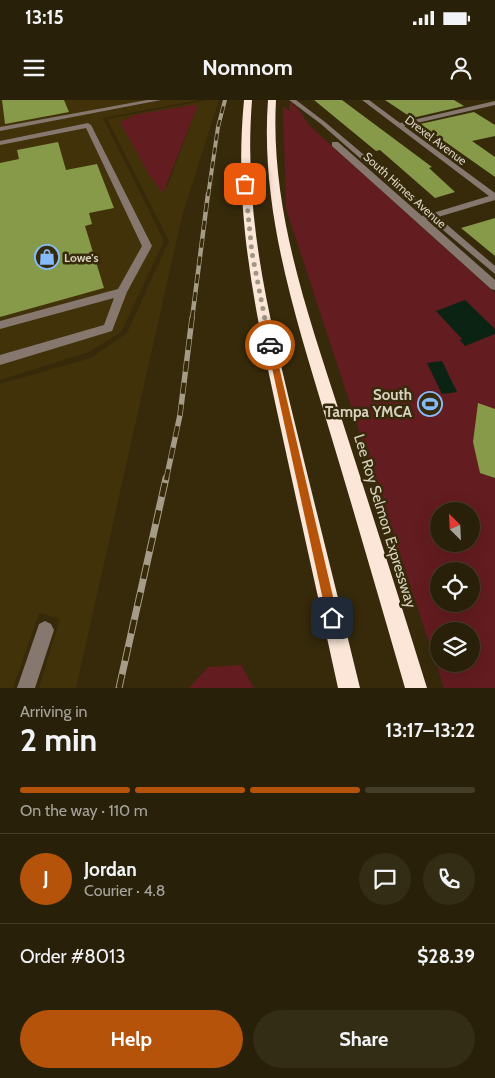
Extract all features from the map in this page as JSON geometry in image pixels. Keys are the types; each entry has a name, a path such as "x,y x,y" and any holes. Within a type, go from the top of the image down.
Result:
{"highway":[{"path":"248,100 245,140 245,184 258,284 280,391 349,688"},
{"name":"Lee Roy Selmon Expressway","path":"271,104 275,186 293,279 416,688"}],"street":[{"path":"0,129 158,100"},
{"name":"South Himes Avenue","path":"292,100 323,123 495,271"},
{"name":"Drexel Avenue","path":"365,100 495,198"},
{"path":"483,100 493,105"},
{"path":"398,125 493,105"},
{"name":"South Himes Avenue","path":"303,109 314,126 495,286"},
{"path":"0,143 88,125 147,246 122,292 108,328 0,360"},
{"path":"420,220 495,198"},
{"path":"0,325 122,292"},
{"path":"26,688 45,630"}],"shaded area":[{"path":"0,100 199,100 103,118 164,241 121,332 89,352 0,380"},
{"path":"208,100 219,100 182,216 76,688 39,688 60,619 39,613 13,688 0,688 0,384 91,358 127,333 169,241 107,119","holes":["192,105 197,106 196,110 167,187 125,118"]},
{"name":"South Tampa YMCA","path":"290,102 299,110 310,126 495,293 495,688 444,688 439,672 480,672 480,622 430,622 430,646 286,209 283,106 289,111"},
{"path":"192,105 198,106 163,193 150,176 120,122 134,115"},
{"path":"465,300 495,329 495,334 465,346 460,340 462,339 436,311"},
{"path":"442,361 457,392 442,394 427,363"},
{"path":"241,665 254,688 189,688 208,667"}],"building":[{"path":"2,100 64,100 69,112 5,124"},
{"path":"314,100 342,100 432,167 429,168 455,192 435,198 380,150 376,151"},
{"path":"385,100 454,100 464,106 412,118"},
{"path":"474,112 495,125 495,136 472,141 495,157 495,177 420,124"},
{"name":"Lowe's","path":"58,142 66,170 97,164 114,208 89,213 92,224 85,226 104,288 0,317 0,163 19,159 17,150"},
{"path":"495,218 495,256 461,228"},
{"path":"478,403 495,409 495,478 480,473 473,442"}],"railway":[{"path":"208,196 218,127 225,100"},
{"path":"192,319 208,194"},
{"path":"166,480 180,415 192,318"},
{"path":"119,688 166,478"}],"way so far":[{"path":"245,184 252,253 270,345"}],"place":[{"name":"Lowe's","path":"47,257"},
{"name":"South Tampa YMCA","path":"430,404"}],"route":[{"path":"270,345 332,618"}]}
